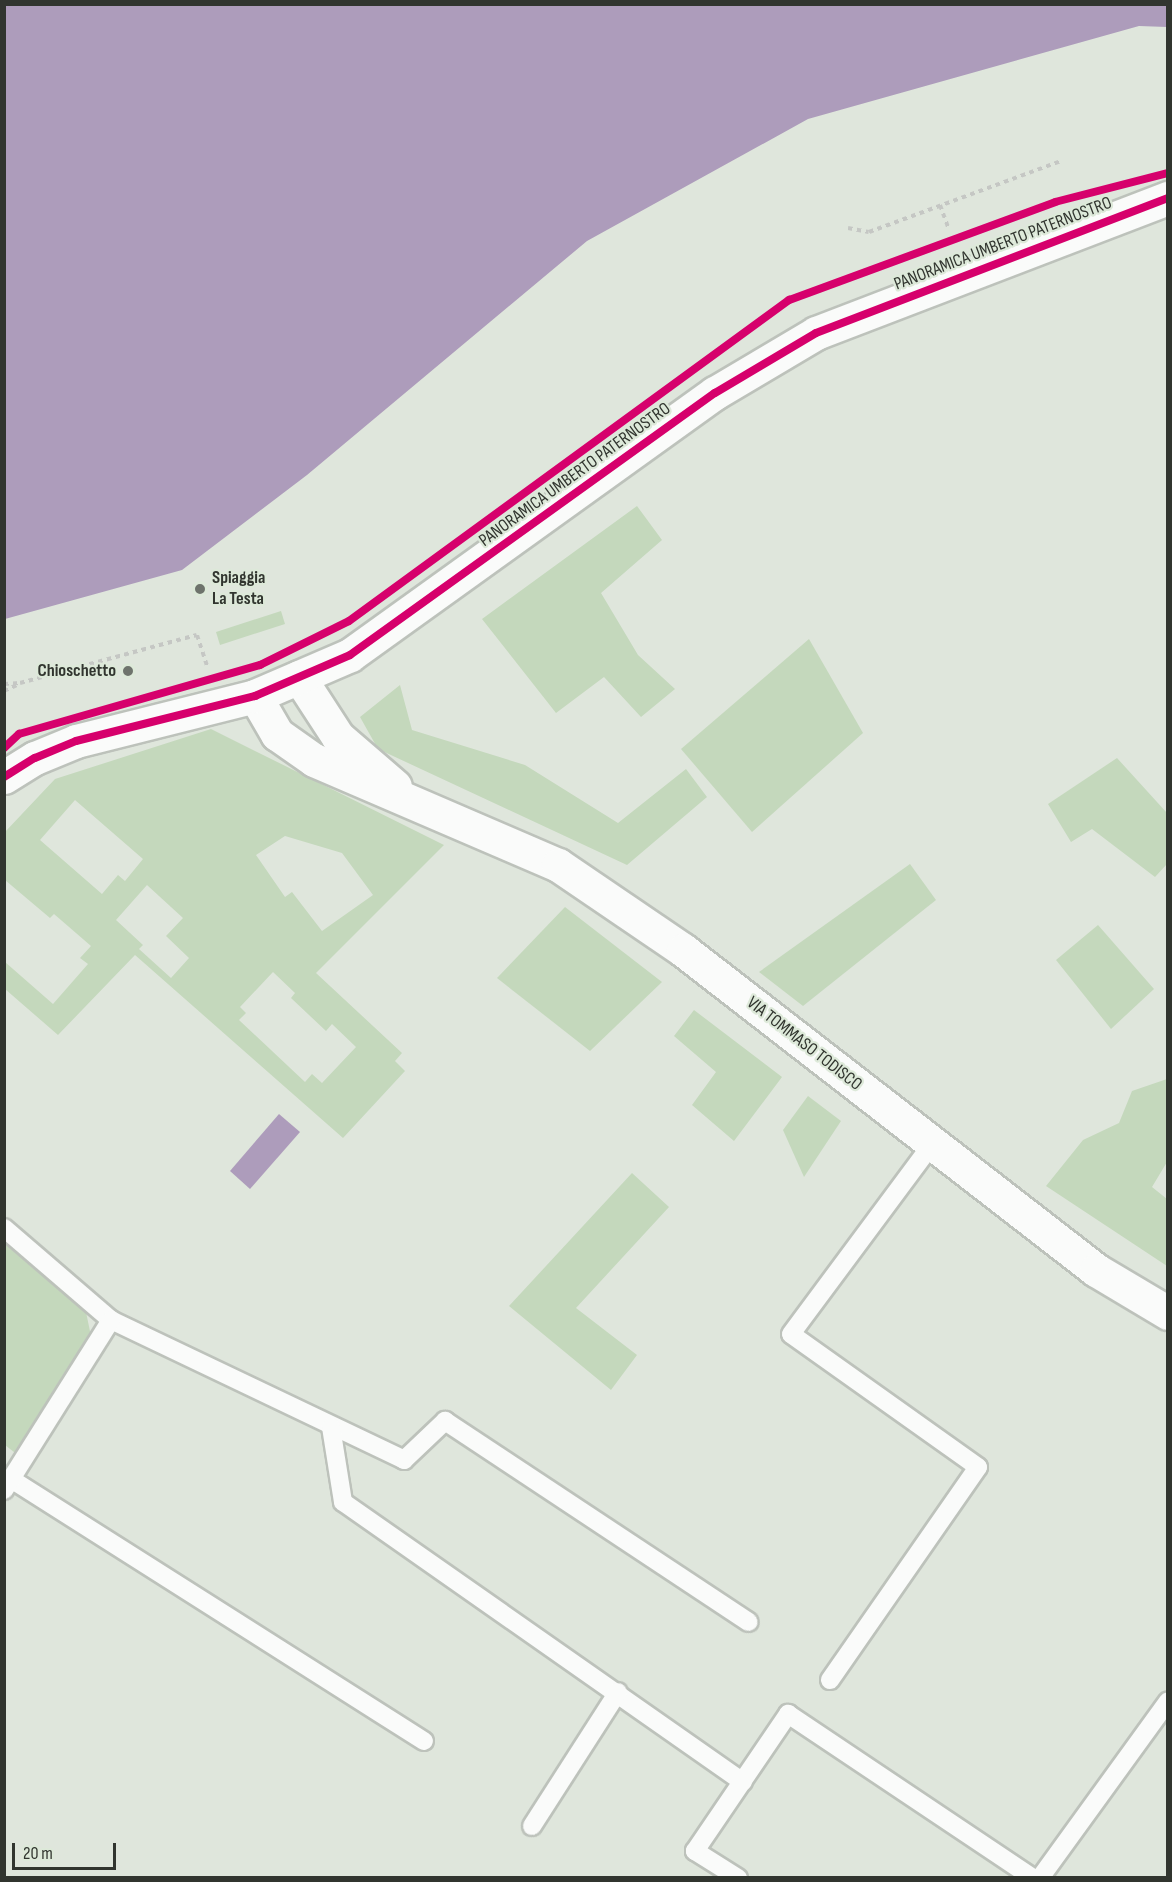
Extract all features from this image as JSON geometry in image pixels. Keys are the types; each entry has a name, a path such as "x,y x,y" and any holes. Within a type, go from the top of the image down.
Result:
{"street":[{"name":"PANORAMICA UMBERTO PATERNOSTRO","path":"4,777 35,758 76,741 255,696 350,655 715,393 816,333 1167,198"},
{"name":"VIA TOMMASO TODISCO","path":"299,677 338,737 421,809"},
{"name":"VIA TOMMASO TODISCO","path":"255,696 277,734 314,760 421,809 558,865 683,950 1096,1270 1167,1313"}],"lane":[{"path":"830,1680 978,1467 792,1334 933,1143"},
{"path":"4,1228 111,1320 404,1460 445,1421 748,1622"},
{"path":"111,1320 8,1484 424,1741"},
{"path":"332,1427 343,1502 618,1692 743,1782"},
{"path":"532,1826 618,1692"},
{"path":"1040,1878 1167,1701"},
{"path":"738,1878 695,1851 788,1714 1033,1878"}],"path":[{"path":"848,228 870,232 940,204 1061,161"},
{"path":"940,204 948,227"},
{"path":"4,691 20,683 197,635 207,666"},
{"path":"4,684 20,683"}],"green space":[{"path":"637,506 662,540 601,593 638,655 675,689 641,717 604,677 556,713 482,619"},
{"path":"281,611 285,624 220,645 216,632"},
{"path":"809,639 863,733 752,832 681,749"},
{"path":"400,685 412,730 525,765 618,823 686,769 707,797 627,865 378,749 360,717"},
{"path":"211,729 444,845 316,973 402,1053 395,1061 405,1071 343,1138 135,955 58,1035 5,989 5,962 53,1004 88,964 80,958 91,946 54,914 50,918 5,880 5,832 55,779","holes":["75,800 143,859 125,881 118,875 102,894 40,840","285,836 342,853 373,895 322,931 292,892 285,897 256,855","147,885 183,918 166,936 189,958 171,978 139,949 143,945 116,920","273,972 295,993 291,998 326,1031 332,1024 356,1047 322,1083 312,1074 305,1082 239,1020 246,1013 240,1007"]},
{"path":"1117,758 1167,813 1167,864 1155,877 1092,829 1071,842 1048,804"},
{"path":"910,864 936,900 803,1006 759,972"},
{"path":"565,907 662,982 590,1051 497,978"},
{"path":"1098,925 1154,989 1111,1029 1056,960"},
{"path":"694,1010 782,1077 734,1141 692,1105 716,1072 674,1036"},
{"path":"1167,1079 1167,1162 1152,1187 1167,1199 1167,1266 1046,1186 1083,1140 1119,1123 1132,1091"},
{"path":"808,1096 841,1121 804,1177 783,1130"},
{"path":"632,1173 669,1207 576,1308 637,1355 611,1390 509,1306"},
{"path":"4,1243 86,1312 92,1341 19,1456 5,1445"}],"shaded area":[{"path":"1167,4 1167,27 1139,26 808,119 587,241 307,475 182,570 5,619 5,5"},
{"path":"279,1114 300,1132 250,1189 230,1171"}],"cycle path":[{"path":"4,748 19,734 260,665 349,621 789,300 1055,202 1168,173"},
{"path":"4,777 35,758 76,741 255,696 350,655 715,393 816,333 1168,198"}],"place":[{"name":"Spiaggia La Testa","path":"200,589"},
{"name":"Chioschetto","path":"128,671"}]}
